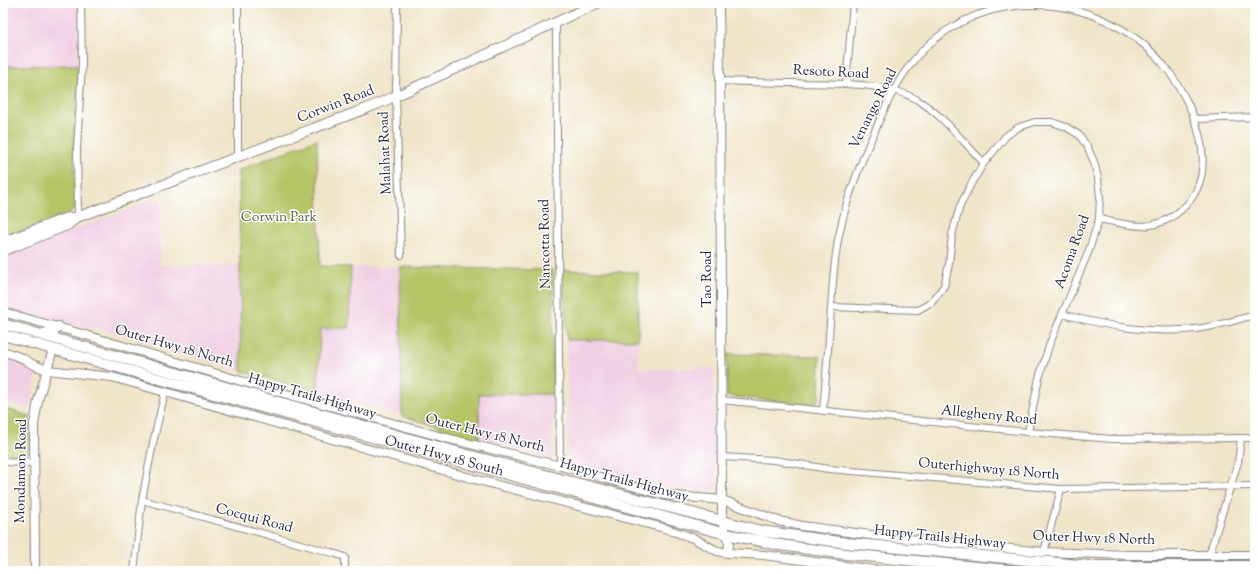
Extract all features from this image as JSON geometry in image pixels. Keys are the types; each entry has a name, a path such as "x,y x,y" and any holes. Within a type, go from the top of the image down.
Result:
{"main road":[{"name":"Corwin Road","path":"3,242 66,218 78,217 238,158 396,96 598,3"},
{"name":"Corwin Road","path":"3,251 69,225 78,217"},
{"name":"Happy Trails Highway","path":"3,324 464,454 761,531 795,537 847,543 1090,566 1255,566"},
{"path":"43,335 52,332 58,327"},
{"name":"Happy Trails Highway","path":"3,335 726,534 780,545 846,554 1018,571"},
{"path":"53,349 62,345 111,355"}],"street":[{"path":"78,217 77,148 82,64 81,3"},
{"path":"238,3 238,158"},
{"name":"Malahat Road","path":"397,3 396,96 401,255"},
{"name":"Tao Road","path":"719,3 722,521 729,543 728,553"},
{"path":"846,84 853,3"},
{"name":"Venango Road","path":"824,411 834,266 840,230 856,172 894,91 905,72 922,51 944,32 966,20 992,10 1018,5 1044,5 1071,9 1116,25 1134,37 1162,63 1185,97 1194,119 1202,152 1203,169 1198,186 1188,204 1177,214 1160,223 1145,226 1124,224 1100,219"},
{"name":"Nancotta Road","path":"556,22 560,466"},
{"name":"Resoto Road","path":"720,81 846,84 894,91 915,99 937,115 984,163"},
{"path":"1194,119 1255,117"},
{"name":"Acoma Road","path":"831,307 918,310 932,302 944,286 949,264 952,235 960,206 984,163 1006,136 1019,126 1035,122 1052,122 1066,127 1079,135 1087,146 1094,162 1100,196 1100,219 1088,253 1050,343 1039,378 1028,432"},
{"name":"Outer Hwy 18 North","path":"3,312 258,386 442,437 560,466 664,495 722,500 779,521 802,526 878,536 1044,552 1129,555 1255,556"},
{"path":"1062,314 1124,328 1162,331 1196,329 1255,315"},
{"name":"Mondamon Road","path":"35,571 34,424 38,401 53,349"},
{"name":"Outer Hwy 18 South","path":"3,351 47,370 112,378 478,480 679,532 717,551 882,571"},
{"path":"134,571 142,500 165,392"},
{"name":"Allegheny Road","path":"722,400 1028,432 1112,439 1255,438"},
{"path":"1209,555 1238,462 1241,439"},
{"name":"Outerhighway 18 North","path":"722,458 774,460 829,468 1061,489 1255,486"},
{"path":"3,462 34,463"},
{"path":"1044,552 1061,489"},
{"name":"Cocqui Road","path":"142,500 345,557 345,571"}],"shaded area":[{"path":"78,3 77,65 3,66 3,4"},
{"path":"161,197 160,265 240,266 241,371 119,333 58,323 3,306 3,257"},
{"path":"351,267 400,267 402,416 318,392 320,328 349,328"},
{"path":"567,340 638,340 639,369 714,368 716,487 709,492 671,488 572,462 568,455"},
{"path":"3,355 11,358 34,372 37,376 29,409 3,401"},
{"path":"479,394 553,394 553,456 551,458 479,439"}],"green space":[{"path":"77,65 79,73 74,140 75,209 71,212 6,237 3,236 3,66"},
{"name":"Corwin Park","path":"317,139 320,266 351,267 349,328 320,329 318,392 241,371 239,170"},
{"path":"400,267 553,270 553,394 479,394 479,439 402,416"},
{"path":"562,270 638,272 638,340 567,340"},
{"path":"727,354 820,356 819,398 815,405 727,396"},
{"path":"3,408 30,416 29,455 24,459 3,459"}]}
